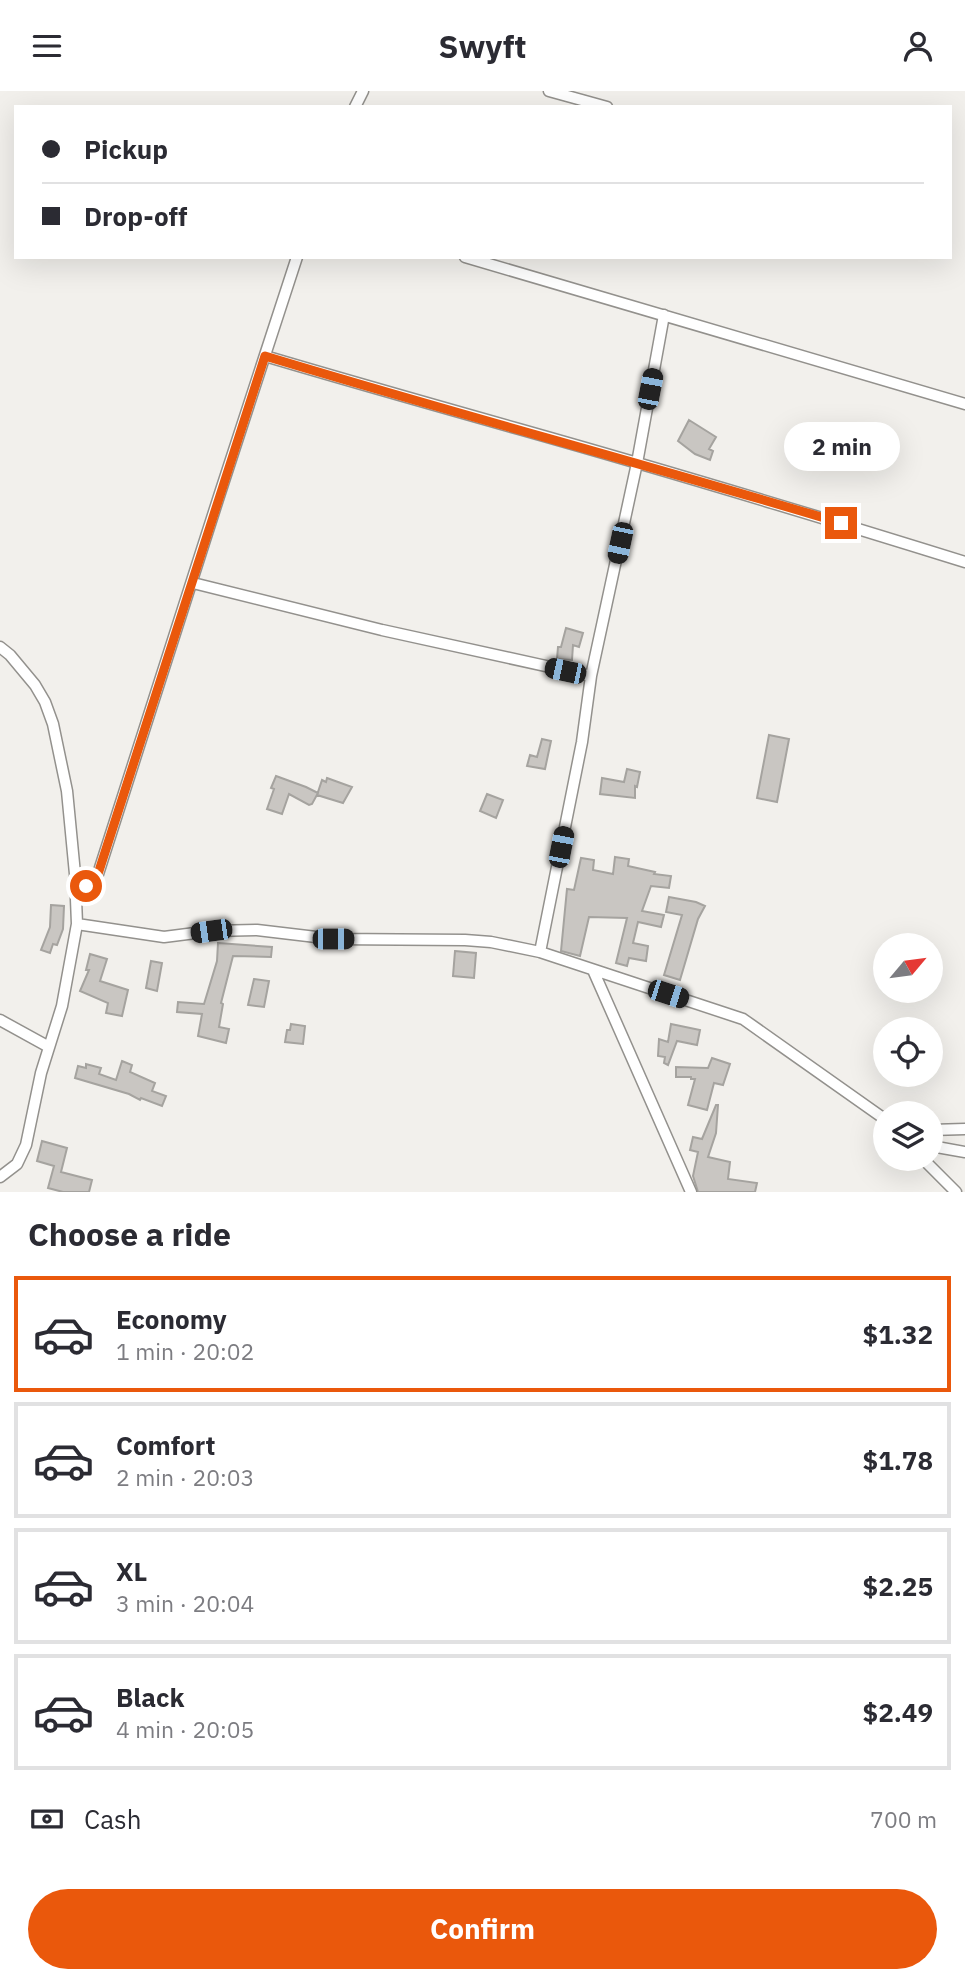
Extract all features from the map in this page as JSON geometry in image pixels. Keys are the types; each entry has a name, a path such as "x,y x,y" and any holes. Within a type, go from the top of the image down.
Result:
{"street":[{"path":"549,91 600,105"},
{"path":"76,891 94,880 98,874 296,259"},
{"path":"472,259 965,404"},
{"path":"540,952 582,742 591,676 637,463 664,315"},
{"path":"265,356 386,393 637,463 965,562"},
{"path":"192,583 382,630 591,676"},
{"path":"0,647 35,685 53,724 67,791 77,924 62,1006 41,1073 26,1145 17,1164 0,1177"},
{"path":"77,924 164,937 211,931 257,930 333,939 465,940 540,952 743,1019 873,1111"},
{"path":"593,970 691,1192"},
{"path":"0,1020 50,1047"},
{"path":"943,1130 965,1129"},
{"path":"943,1148 965,1152"},
{"path":"935,1171 956,1192"}],"building":[{"path":"689,420 716,437 709,449 713,451 710,460 695,454 678,441"},
{"path":"812,424 827,427 824,438 836,442 832,456 812,448 809,458 799,455 806,438 809,440"},
{"path":"566,628 583,633 579,647 573,645 572,660 557,659 558,647 561,647"},
{"path":"769,735 789,739 777,802 757,798"},
{"path":"542,739 551,741 545,769 527,766 530,755 537,757"},
{"path":"627,769 640,772 637,787 635,786 635,798 600,794 602,778 624,782"},
{"path":"276,776 318,793 312,804 309,805 289,794 282,814 267,809"},
{"path":"327,778 352,787 343,803 317,795 322,780 326,782"},
{"path":"487,794 503,800 496,818 480,811"},
{"path":"615,857 629,859 628,866 671,876 669,888 651,886 642,911 664,915 661,927 638,922 633,943 648,946 646,961 629,958 627,966 616,963 627,918 589,917 580,956 561,951 567,889 574,890 581,858 594,860 593,870 613,874"},
{"path":"669,897 705,906 698,919 680,980 664,975 682,915 666,912"},
{"path":"51,905 64,906 63,929 57,945 53,944 50,953 41,950 50,927"},
{"path":"218,943 272,947 271,957 233,956 221,1003 219,1027 229,1029 226,1043 198,1036 202,1014 177,1012 178,1002 204,1004 217,961"},
{"path":"455,951 476,953 474,978 453,976"},
{"path":"90,954 107,959 100,981 128,990 122,1016 106,1013 108,1003 80,991 89,970 86,970"},
{"path":"151,961 162,963 157,991 146,988"},
{"path":"254,979 269,981 264,1007 248,1005"},
{"path":"291,1024 305,1026 303,1044 285,1042"},
{"path":"671,1024 700,1030 697,1045 677,1041 668,1065 664,1063 665,1057 658,1056 659,1039 668,1042"},
{"path":"712,1058 730,1064 723,1085 714,1083 707,1110 688,1105 695,1079 676,1077 676,1067 708,1068"},
{"path":"122,1061 132,1065 130,1072 155,1083 152,1091 166,1096 162,1106 75,1078 78,1066 86,1068 86,1064 101,1068 99,1074 116,1080"},
{"path":"716,1105 716,1133 708,1157 730,1162 728,1179 757,1183 755,1192 698,1192 693,1176 698,1152 690,1150 693,1137 702,1139"},
{"path":"42,1141 67,1148 61,1172 92,1180 89,1192 63,1192 48,1188 54,1166 37,1161"}],"route":[{"path":"86,886 98,874 265,356 841,523"}]}
